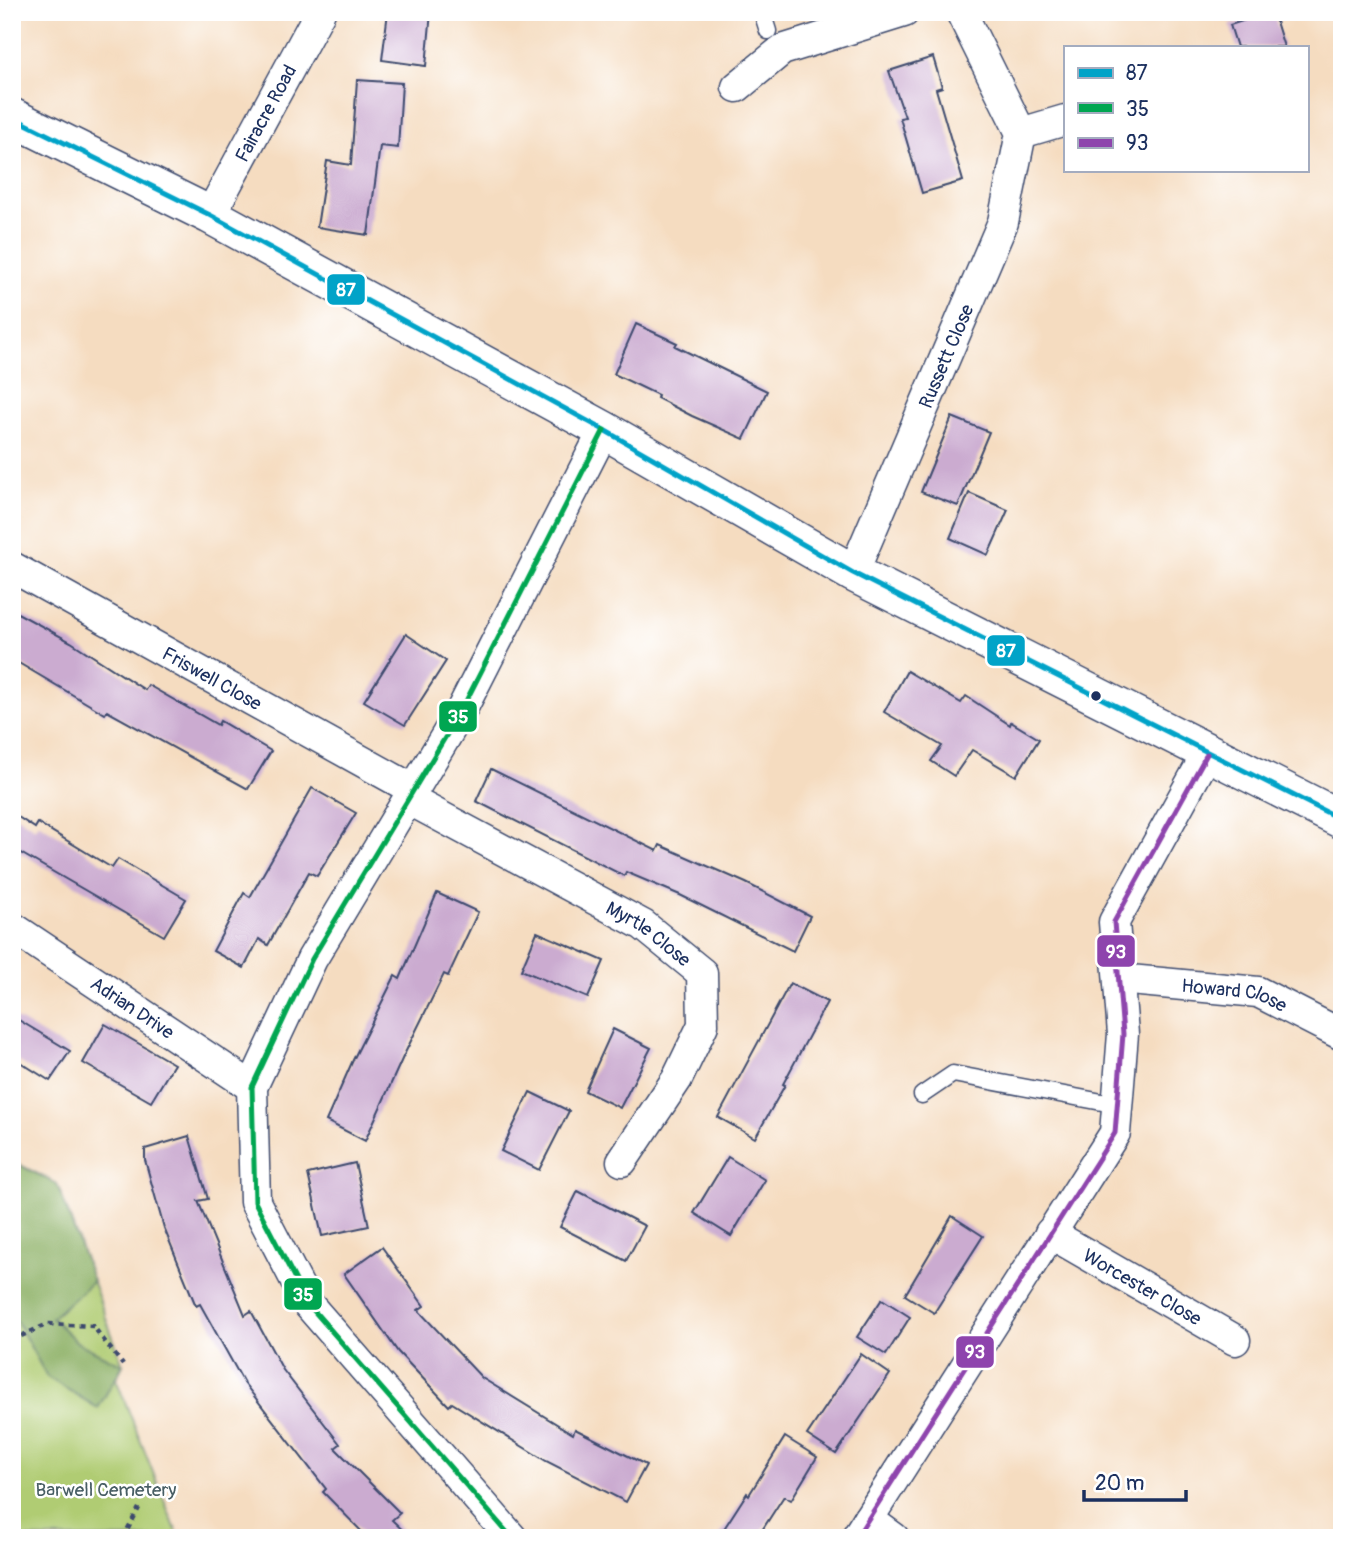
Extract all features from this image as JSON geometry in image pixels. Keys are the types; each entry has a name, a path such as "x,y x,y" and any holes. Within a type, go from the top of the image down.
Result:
{"street":[{"name":"Fairacre Road","path":"210,215 320,12"},
{"path":"737,87 771,31 904,12"},
{"path":"961,12 1021,133 1064,120"},
{"path":"12,117 210,215 604,430 853,573 1342,820"},
{"name":"Russett Close","path":"853,573 1003,222 1021,133"},
{"path":"512,1538 308,1304 255,1202 252,1087 312,958 461,711 604,430"},
{"name":"Friswell Close","path":"12,567 411,794"},
{"path":"894,1538 862,1529 1115,1133 1124,1034 1114,922 1207,754"},
{"name":"Myrtle Close","path":"411,794 643,925 702,973 703,1025 677,1079 622,1161"},
{"name":"Adrian Drive","path":"12,927 252,1087"},
{"name":"Howard Close","path":"1119,979 1258,992 1342,1035"},
{"name":"Worcester Close","path":"1050,1233 1235,1340"}],"lane":[{"path":"922,1095 953,1074 1118,1105"}],"path":[{"path":"12,1340 48,1324 93,1326 123,1365"},
{"path":"123,1538 139,1508"}],"green space":[{"name":"Barwell Cemetery","path":"12,1161 57,1184 123,1365 116,1379 179,1538 12,1538"},
{"path":"12,1161 57,1184 93,1281 52,1318 78,1343 123,1365 98,1408 47,1377 17,1322 12,1318"}],"building":[{"path":"388,12 431,12 426,66 382,60"},
{"path":"1273,12 1284,46 1237,46 1230,25"},
{"path":"933,57 942,87 936,89 963,181 922,193 900,118 905,117 889,71"},
{"path":"357,80 402,83 398,148 380,146 368,235 317,227 327,161 351,165"},
{"path":"636,324 767,391 744,439 692,416 657,398 658,395 614,374"},
{"path":"952,417 989,432 958,506 921,492"},
{"path":"969,493 1008,510 988,555 950,538"},
{"path":"12,610 71,642 145,690 148,685 218,725 220,721 271,751 248,789 107,711 105,714 12,659"},
{"path":"406,634 446,661 405,725 364,701"},
{"path":"907,671 961,703 966,696 1010,725 1011,722 1039,739 1016,776 972,750 954,776 931,761 942,746 884,712"},
{"path":"491,769 657,851 660,845 746,883 810,916 793,951 680,895 626,872 624,876 476,801"},
{"path":"312,788 356,813 317,876 309,872 268,945 259,939 244,968 213,951 244,893 250,897"},
{"path":"12,813 35,828 38,823 112,868 118,859 186,899 164,936 12,848"},
{"path":"437,893 478,912 448,976 444,974 403,1057 365,1141 326,1121 395,976 400,979"},
{"path":"537,932 604,961 588,998 521,970"},
{"path":"790,983 827,1002 755,1138 718,1117"},
{"path":"12,1016 70,1051 50,1081 12,1057"},
{"path":"105,1024 174,1064 151,1102 83,1063"},
{"path":"613,1029 651,1048 620,1108 585,1091"},
{"path":"530,1092 569,1111 539,1170 501,1151"},
{"path":"189,1136 208,1199 198,1201 245,1315 251,1311 283,1370 340,1444 335,1448 400,1513 392,1520 411,1538 368,1538 323,1492 326,1489 244,1383 200,1304 196,1306 164,1228 145,1160 145,1149"},
{"path":"728,1157 765,1180 731,1236 694,1213"},
{"path":"355,1163 369,1226 322,1236 308,1174"},
{"path":"578,1191 645,1226 626,1261 560,1227"},
{"path":"952,1216 983,1236 934,1313 905,1295"},
{"path":"382,1247 424,1306 418,1310 482,1378 573,1434 575,1429 646,1465 626,1502 546,1461 452,1403 449,1406 398,1352 344,1274"},
{"path":"882,1299 910,1317 886,1355 857,1337"},
{"path":"861,1354 890,1374 836,1454 807,1435"},
{"path":"785,1437 817,1457 791,1500 784,1496 757,1538 718,1538 747,1493 749,1495"}],"transit line":[{"name":"87","path":"12,117 210,215 604,430 853,573 1342,820"},
{"name":"35","path":"512,1538 308,1304 255,1202 252,1087 312,959 461,711 604,430"},
{"name":"93","path":"856,1538 1115,1133 1123,1034 1114,922 1207,754"}]}
